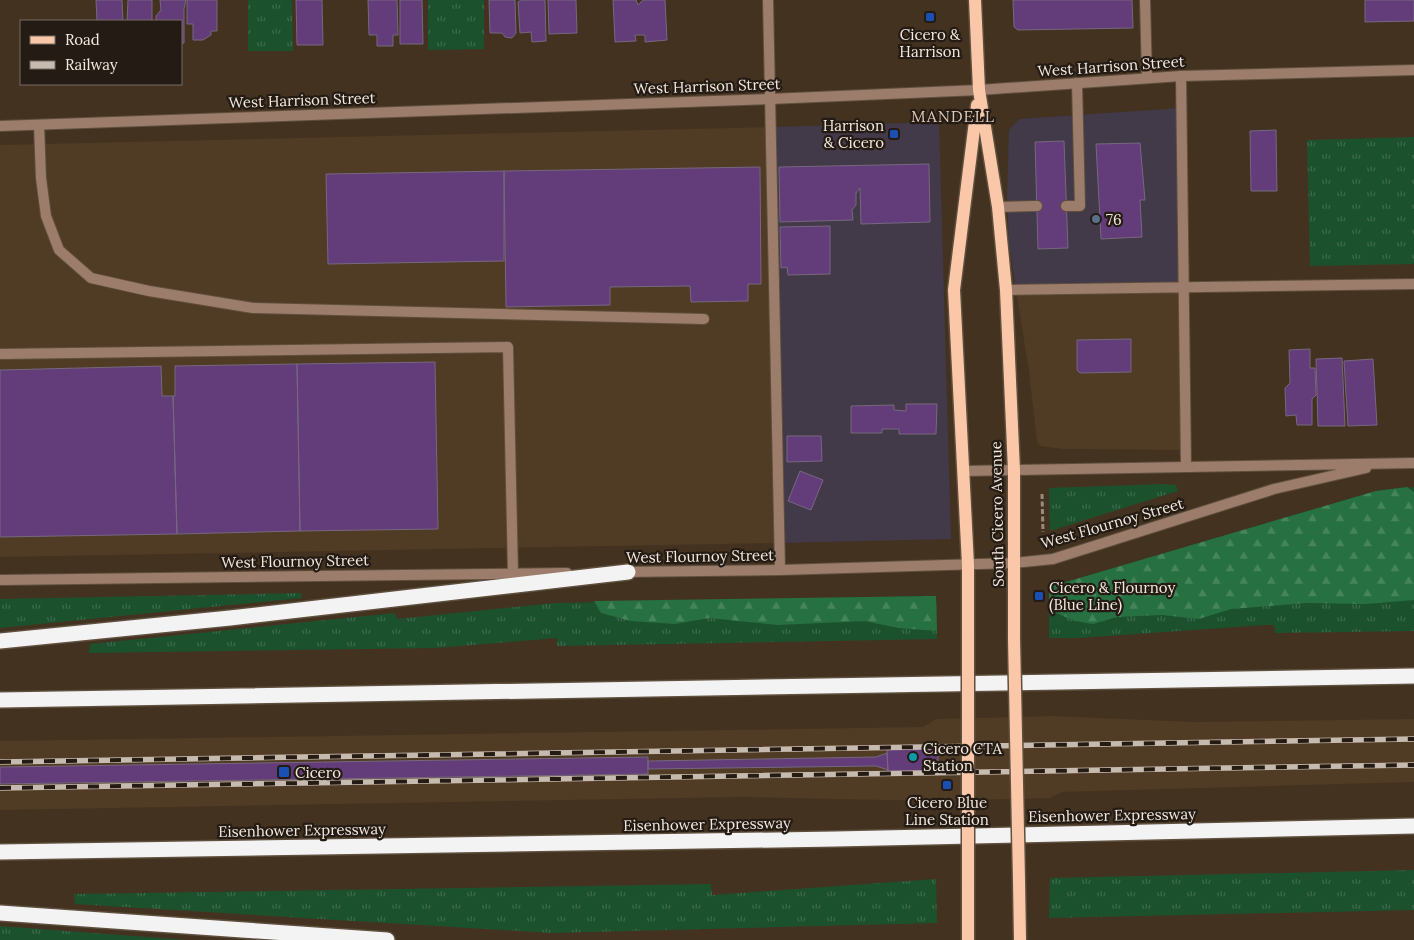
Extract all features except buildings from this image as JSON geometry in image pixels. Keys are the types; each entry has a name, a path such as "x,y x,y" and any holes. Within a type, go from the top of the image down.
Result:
{"highway":[{"path":"0,641 230,618 628,572"},
{"path":"0,700 1414,676"},
{"name":"Eisenhower Expressway","path":"0,852 826,839 1414,826"},
{"path":"0,913 387,940"}],"main road":[{"name":"South Cicero Avenue","path":"975,0 979,90 998,207 1006,290 1014,471 1013,562 1020,940"},
{"name":"South Cicero Avenue","path":"968,940 968,565 954,290 979,90"}],"street":[{"path":"768,0 780,570"},
{"path":"1145,0 1147,78"},
{"name":"West Harrison Street","path":"0,126 770,99 979,90 1181,76 1414,70"},
{"path":"1181,76 1186,467"},
{"path":"1066,206 1080,206 1077,83"},
{"path":"39,125 41,178 46,216 59,250 90,278 149,291 254,308 704,318"},
{"path":"998,207 1037,206"},
{"path":"1006,290 1414,284"},
{"path":"0,354 508,347 513,574"},
{"name":"West Flournoy Street","path":"0,580 780,570 968,565 1053,559 1274,489 1387,463"},
{"name":"West Flournoy Street","path":"964,471 1414,463"}],"path":[{"path":"1042,494 1043,532"}],"shaded area":[{"name":"76","path":"1181,108 1185,288 1016,290 1009,242 1007,197 1009,130 1019,119"},
{"path":"939,122 951,539 779,543 771,127"},
{"path":"771,127 779,543 0,557 0,145"},
{"path":"1185,288 1186,450 1063,449 1040,446 1037,442 1029,372 1016,290"},
{"path":"1052,716 1195,722 1414,719 1414,782 1062,792 1050,798 936,801 743,797 0,810 0,741 923,727 936,719"}],"green space":[{"path":"248,0 292,0 293,51 248,51"},
{"path":"428,0 484,0 484,49 428,50"},
{"path":"1414,137 1414,264 1310,266 1307,140"},
{"path":"1176,485 1178,491 1050,531 1049,488"},
{"path":"1407,487 1414,492 1414,600 1366,604 1306,603 1231,609 1199,619 1162,615 1117,617 1093,624 1075,621 1049,610 1049,587 1376,491"},
{"path":"1414,487 1414,631 1275,633 1274,625 1265,625 1079,638 1049,638 1049,587 1376,491"},
{"path":"301,593 302,598 0,628 0,599"},
{"path":"936,596 937,639 557,646 557,638 436,648 89,653 90,644 395,613 397,619 555,603"},
{"path":"936,596 937,631 898,628 865,621 778,625 709,618 675,624 631,621 601,613 594,601"},
{"path":"1414,870 1414,910 1049,918 1050,878"},
{"path":"936,879 937,923 552,933 75,904 74,894 711,884 712,895"},
{"path":"0,926 187,940 0,940"}],"railway":[{"path":"0,762 1414,739"},
{"path":"0,788 1414,765"}],"place":[{"name":"Cicero & Harrison","path":"930,17"},
{"name":"Harrison & Cicero","path":"894,134"},
{"name":"76","path":"1096,219"},
{"name":"Cicero & Flournoy (Blue Line)","path":"1039,596"},
{"name":"Cicero CTA Station","path":"913,757"},
{"name":"Cicero","path":"284,772"},
{"name":"Cicero Blue Line Station","path":"947,785"}],"district":[{"name":"MANDELL","path":"953,116"}]}
